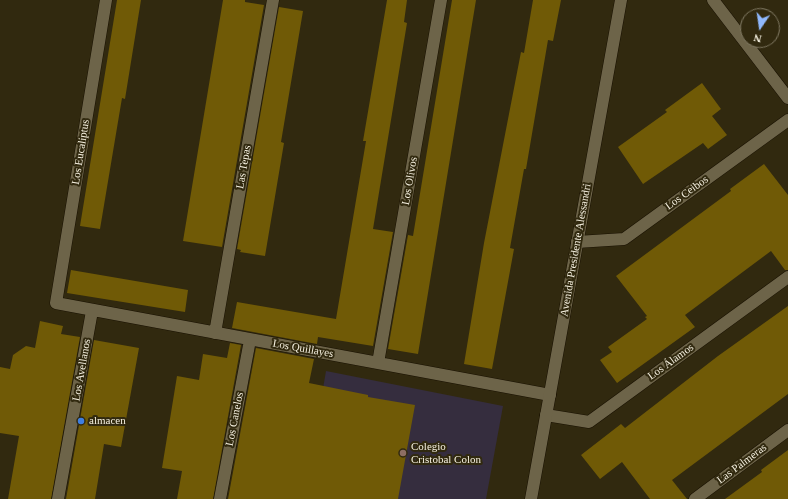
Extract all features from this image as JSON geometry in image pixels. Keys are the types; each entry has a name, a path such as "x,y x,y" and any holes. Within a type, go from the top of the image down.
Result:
{"street":[{"name":"Los Eucaliptus","path":"56,303 106,0"},
{"name":"Las Tepas","path":"215,333 273,0"},
{"name":"Los Olivos","path":"378,363 441,0"},
{"name":"Avenida Presidente Alessandri","path":"531,499 621,0"},
{"path":"712,0 788,98"},
{"name":"Los Ceibos","path":"577,242 624,239 788,120"},
{"name":"Los Álamos","path":"546,415 589,422 788,277"},
{"name":"Los Quillayes","path":"56,303 92,311 550,395"},
{"name":"Los Avellanos","path":"58,499 92,311"},
{"name":"Los Canelos","path":"220,499 250,340"},
{"name":"Las Palmeras","path":"695,499 788,430"}],"shaded area":[{"name":"Colegio Cristobal Colon","path":"326,371 503,406 486,499 304,499"}],"building":[{"path":"117,0 141,0 125,99 122,98 100,229 80,226"},
{"path":"223,0 245,0 245,2 264,5 222,247 183,241"},
{"path":"387,0 407,0 404,22 407,23 373,229 393,232 373,346 318,337 317,344 232,328 237,302 336,319 366,141 363,141"},
{"path":"452,0 476,0 418,354 388,349 408,235 413,236"},
{"path":"533,0 561,0 553,41 548,40 526,169 524,169 510,248 514,249 492,369 464,364 484,243 521,52 524,53"},
{"path":"279,7 303,11 281,142 284,143 265,256 240,252 241,250 237,249"},
{"path":"702,83 721,109 712,116 727,135 708,149 703,143 643,184 618,147 667,112 665,110"},
{"path":"764,164 788,195 788,270 785,270 771,251 685,315 695,327 617,383 600,360 612,352 608,347 647,319 645,317 647,316 616,276 731,191 730,189"},
{"path":"71,270 188,290 185,312 67,293"},
{"path":"788,306 788,394 672,480 687,499 650,499 622,462 600,479 581,455 621,424 625,428 718,356"},
{"path":"40,321 63,326 61,334 80,337 51,499 8,499 19,436 0,433 0,367 10,369 13,355 26,346 35,348"},
{"path":"94,340 139,348 121,447 104,444 95,499 66,499"},
{"path":"230,343 241,345 213,499 177,499 182,471 162,468 177,376 199,380 203,354 227,358"},
{"path":"256,348 314,359 309,383 368,395 368,397 415,405 398,499 228,499"},
{"path":"788,450 788,499 725,499 762,472 761,470"}],"place":[{"name":"almacen","path":"81,421"},
{"name":"Colegio Cristobal Colon","path":"403,453"}]}
